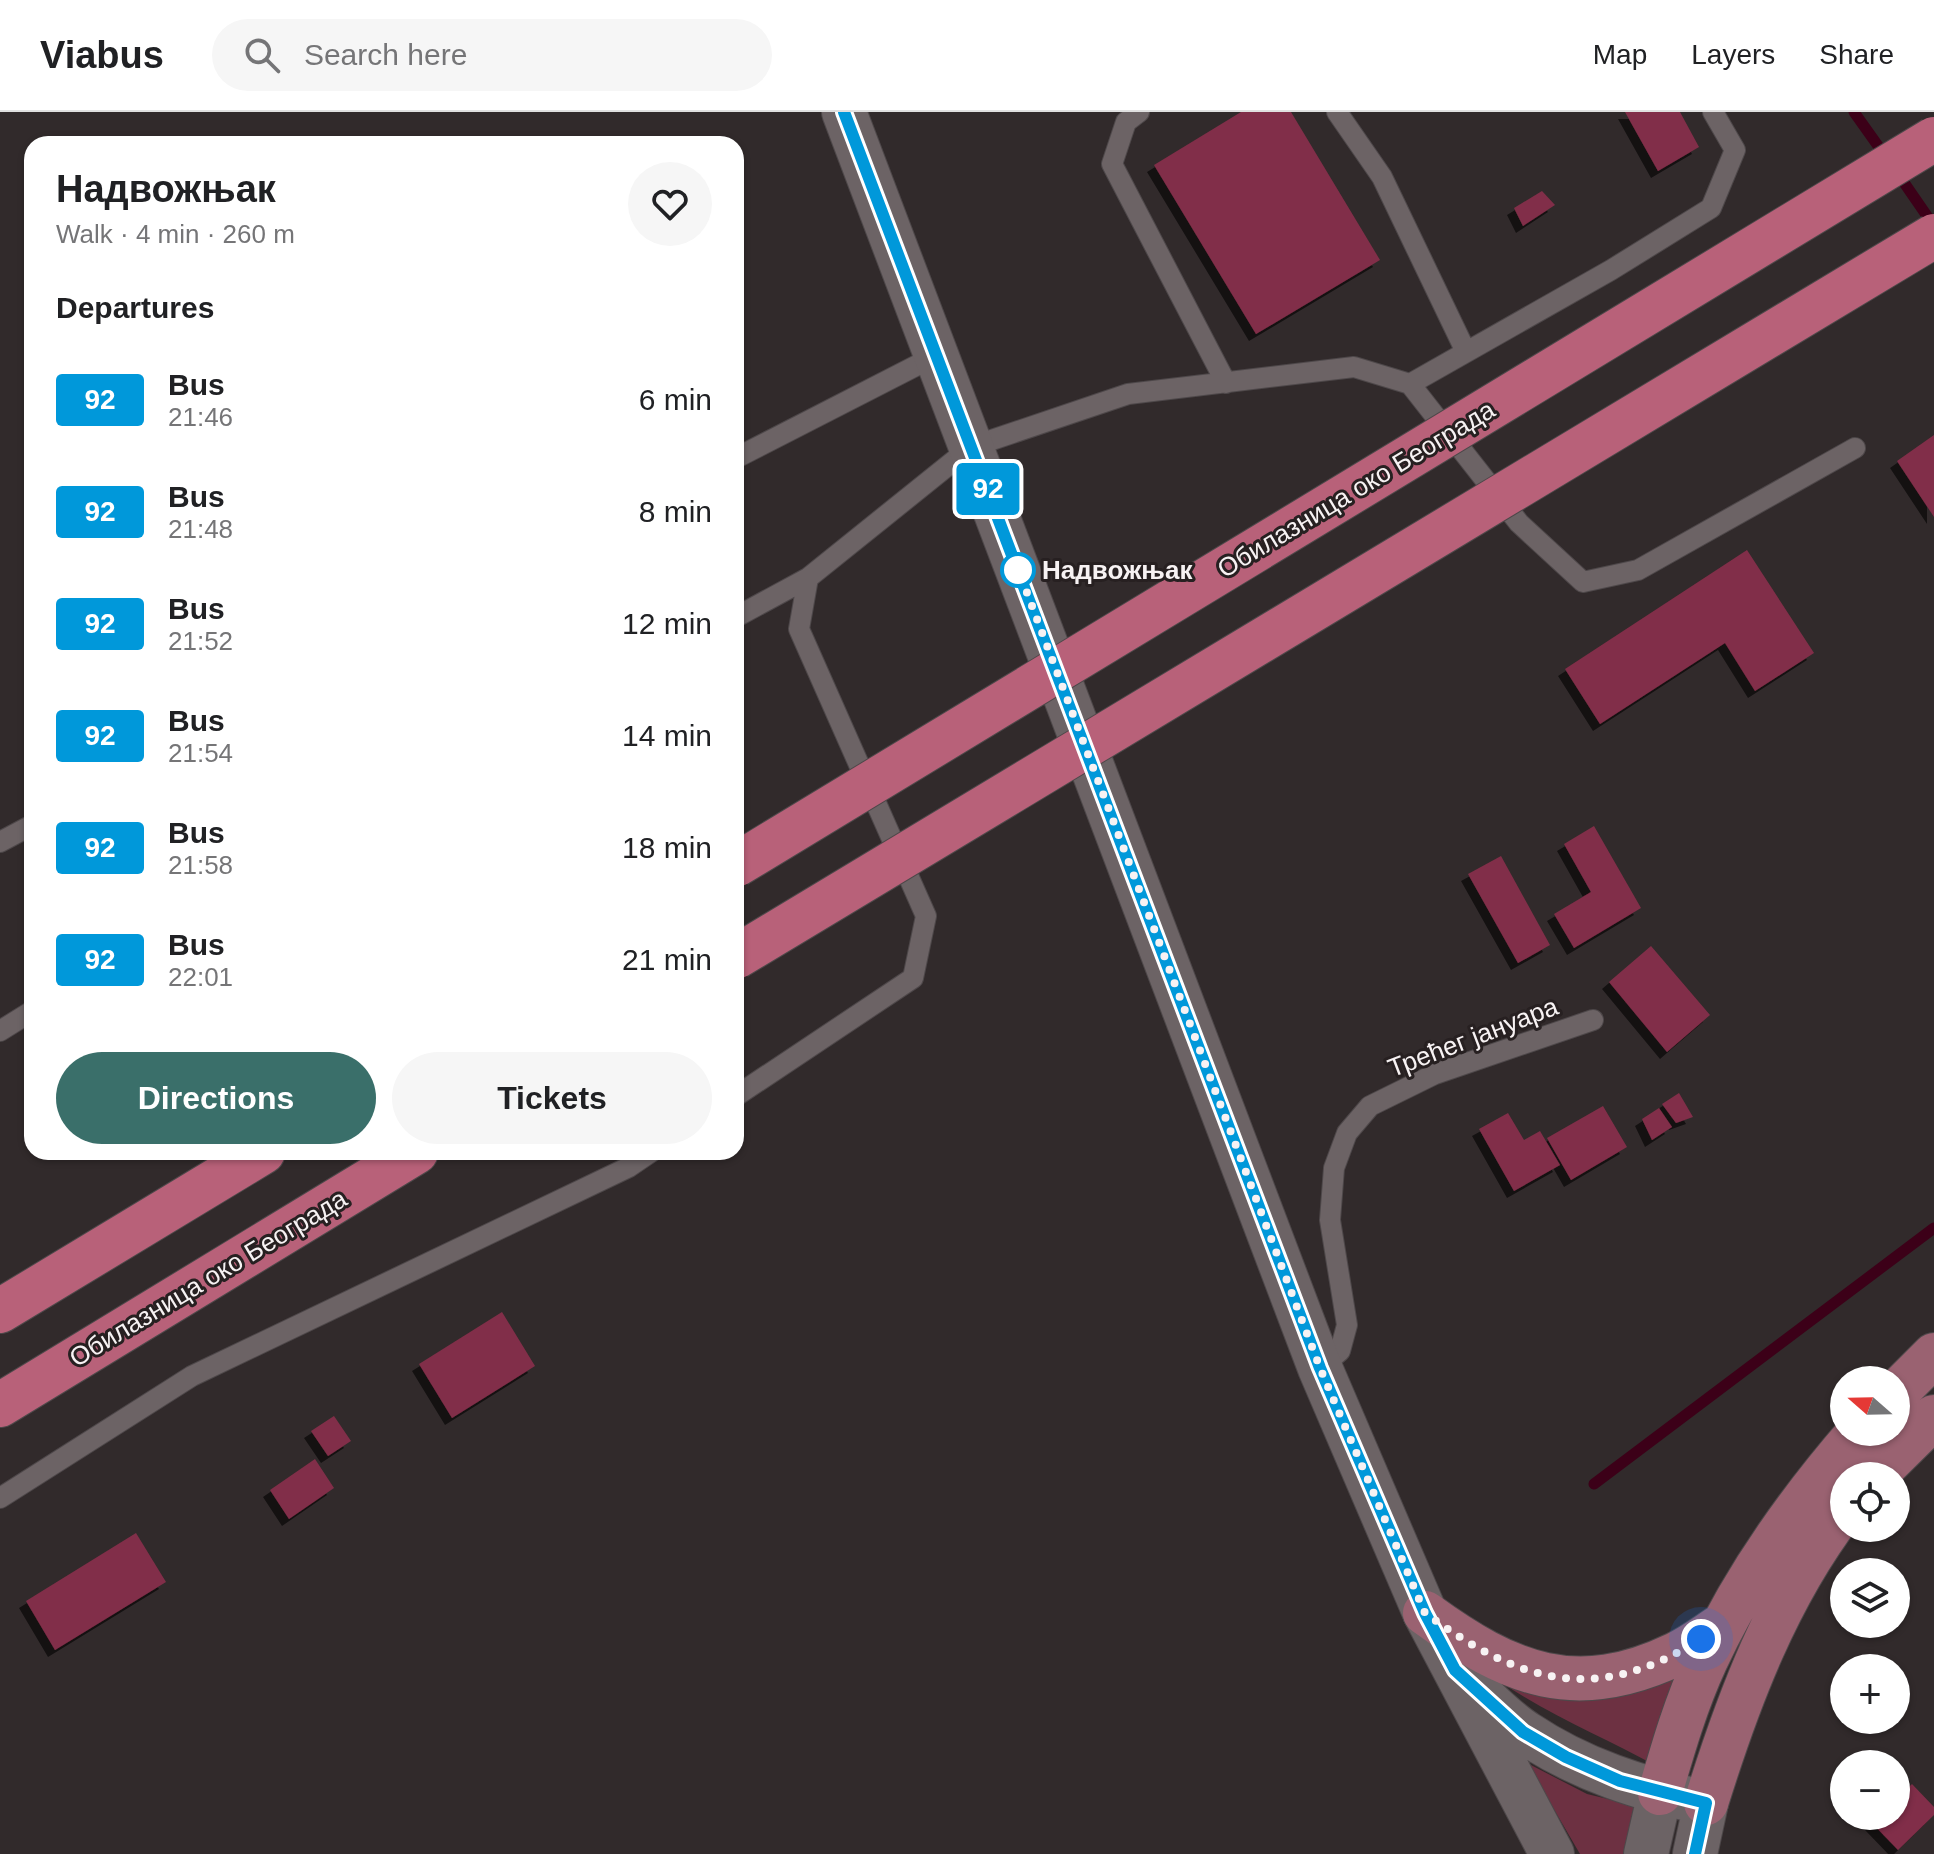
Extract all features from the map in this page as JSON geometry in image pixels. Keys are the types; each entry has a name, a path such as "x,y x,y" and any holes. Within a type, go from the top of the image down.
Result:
{"highway":[{"name":"Обилазница око Београда","path":"744,860 1934,139"},
{"path":"744,952 1934,236"},
{"path":"0,1311 250,1160"},
{"name":"Обилазница око Београда","path":"0,1405 403,1160"}],"main road":[{"path":"1910,1379 1934,1355"},
{"path":"1888,1462 1934,1417"},
{"path":"1660,1793 1681,1724 1724,1624 1771,1543 1812,1485 1847,1446"},
{"path":"1706,1803 1742,1697 1788,1594 1815,1546 1830,1527"},
{"path":"1425,1613 1502,1661 1564,1680 1589,1680 1644,1668 1679,1653 1724,1624"}],"street":[{"path":"844,112 1320,1368 1425,1613 1552,1854"},
{"path":"1455,1670 1523,1732 1566,1757 1620,1781 1706,1803 1695,1854"},
{"path":"1646,1854 1660,1793"}],"lane":[{"path":"1139,112 1126,122 1112,164 1226,383"},
{"path":"1337,112 1382,177 1466,352"},
{"path":"1410,384 1611,270 1711,208 1735,150 1713,112"},
{"path":"744,454 937,355"},
{"path":"744,613 808,578 971,447 1128,394 1354,367 1410,384 1519,523 1583,582 1638,570 1855,448"},
{"path":"744,1091 913,978 926,916 799,629 808,578"},
{"path":"0,842 24,829"},
{"path":"0,1031 24,1016"},
{"name":"Трећег јануара","path":"1320,1368 1340,1351 1347,1325 1330,1220 1334,1168 1347,1133 1370,1106 1435,1074 1593,1020"},
{"path":"0,1498 192,1376 639,1160"}],"shaded area":[{"path":"1698,1660 1658,1767 1558,1716 1501,1682"},
{"path":"1527,1763 1587,1794 1641,1807 1636,1854 1580,1854"}],"building":[{"path":"1241,112 1291,112 1380,260 1256,334 1154,165"},
{"path":"1625,112 1680,112 1699,147 1658,171"},
{"path":"1542,191 1555,205 1523,226 1514,208"},
{"path":"1934,435 1934,517 1897,461"},
{"path":"1747,550 1814,653 1755,691 1725,643 1600,724 1565,669"},
{"path":"1594,826 1641,908 1574,948 1554,914 1591,892 1564,844"},
{"path":"1501,856 1550,945 1518,963 1468,874"},
{"path":"1651,946 1710,1015 1667,1052 1609,982"},
{"path":"1679,1093 1693,1117 1676,1123 1662,1104"},
{"path":"1603,1106 1627,1147 1571,1180 1547,1138"},
{"path":"1659,1108 1672,1127 1652,1140 1642,1119"},
{"path":"1508,1113 1524,1140 1540,1131 1560,1165 1514,1191 1479,1129"},
{"path":"502,1312 535,1366 452,1418 419,1364"},
{"path":"334,1416 351,1441 328,1456 311,1431"},
{"path":"315,1459 334,1488 289,1519 270,1490"},
{"path":"136,1533 166,1582 55,1650 26,1601"},
{"path":"1912,1784 1934,1807 1934,1815 1898,1850 1879,1830 1910,1830"}],"waterway":[{"path":"1854,112 1886,157"},
{"path":"1896,171 1934,226"},
{"path":"1594,1484 1934,1228"}],"bus line":[{"name":"92","path":"844,112 1320,1368 1425,1613 1455,1670 1523,1732 1566,1757 1620,1781 1706,1803 1695,1854"}],"place":[{"name":"Надвожњак","path":"1018,570"}],"route":[{"path":"1018,570 1015,561 1320,1368 1425,1613 1502,1661 1564,1680 1589,1680 1644,1668 1679,1653 1701,1639"}]}
